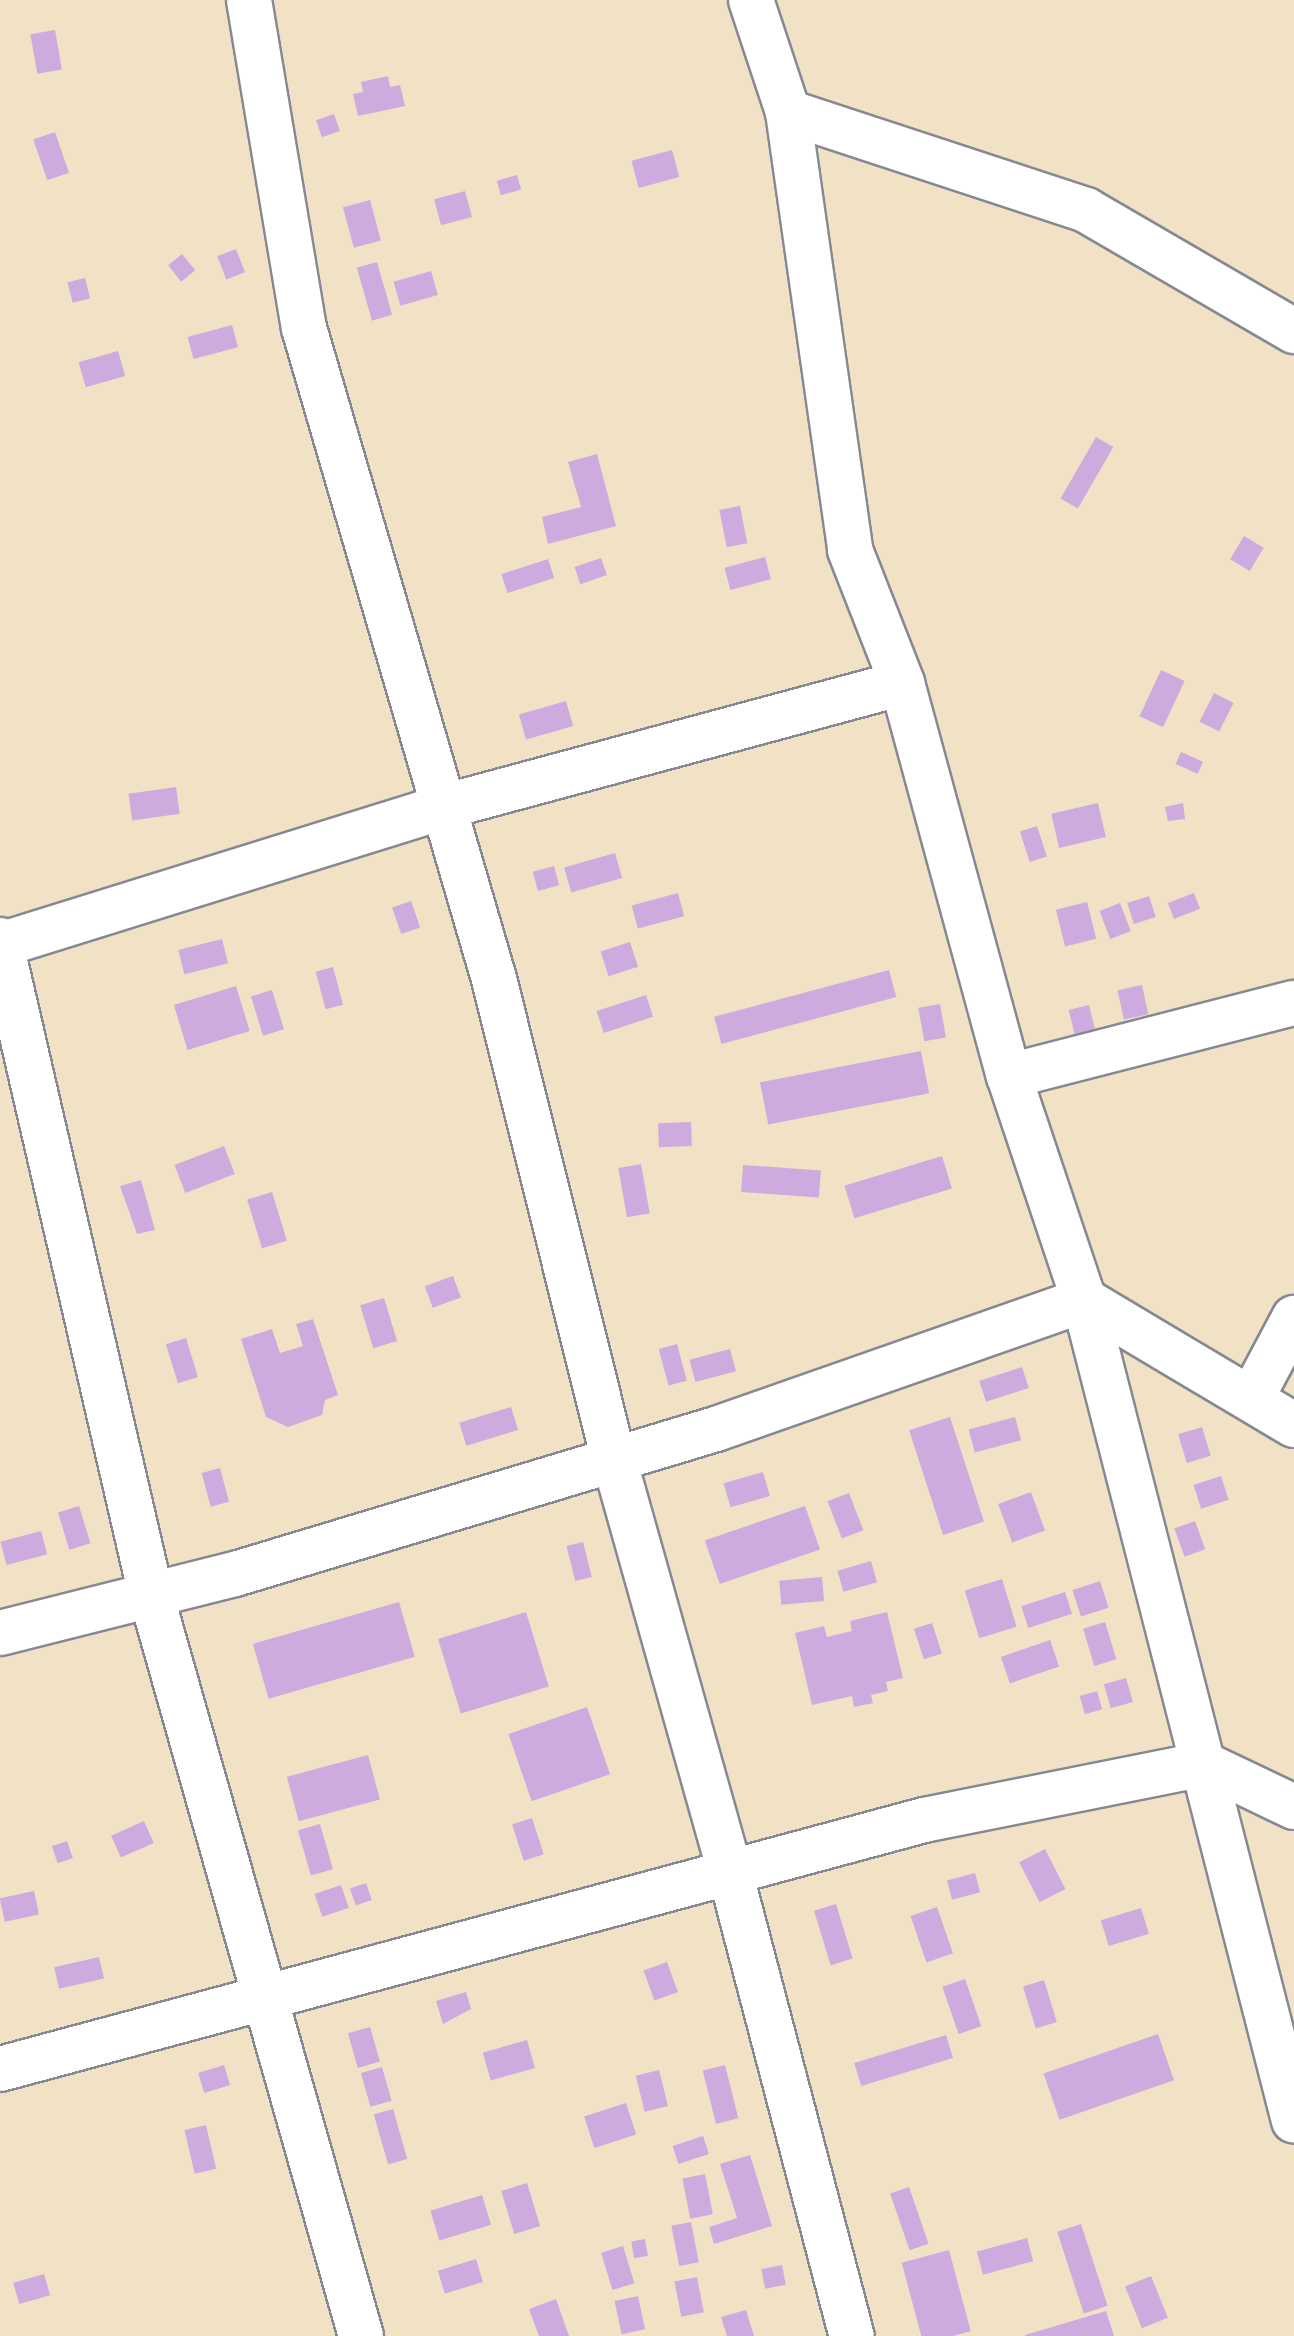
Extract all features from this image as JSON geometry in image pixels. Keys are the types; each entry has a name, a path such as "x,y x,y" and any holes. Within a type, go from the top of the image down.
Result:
{"street":[{"path":"249,0 304,328 494,979 614,1459 730,1872 852,2336"},
{"path":"751,0 788,112 850,550 902,683 1009,1076 1084,1300 1294,2121"},
{"path":"788,112 1086,210 1294,331"},
{"path":"361,2336 151,1595 0,943 443,807 902,683"},
{"path":"1009,1076 1294,1003"},
{"path":"0,1633 151,1595 614,1459 1084,1300 1294,1425"},
{"path":"1251,1399 1294,1318"},
{"path":"0,2069 924,1820 1204,1764 1294,1807"}],"building":[{"path":"55,30 62,69 37,74 30,34"},
{"path":"388,76 390,87 400,85 405,106 358,116 353,94 363,92 361,82"},
{"path":"334,114 340,131 322,137 316,120"},
{"path":"55,132 69,173 47,180 33,139"},
{"path":"672,150 679,177 639,188 631,161"},
{"path":"517,175 521,189 501,195 497,181"},
{"path":"465,191 472,217 441,225 434,199"},
{"path":"370,200 381,241 354,248 343,207"},
{"path":"236,249 245,272 226,280 217,256"},
{"path":"182,254 195,270 181,282 168,265"},
{"path":"377,262 392,315 372,321 357,268"},
{"path":"431,271 438,295 400,306 394,282"},
{"path":"85,278 90,298 73,303 68,282"},
{"path":"232,325 238,347 194,359 188,337"},
{"path":"118,351 125,376 86,387 79,362"},
{"path":"1096,437 1113,447 1078,508 1060,498"},
{"path":"597,454 616,526 548,544 542,517 581,507 568,462"},
{"path":"740,506 747,543 727,547 719,510"},
{"path":"1244,536 1264,548 1250,571 1230,559"},
{"path":"765,557 771,579 730,590 724,568"},
{"path":"601,558 607,575 580,584 575,567"},
{"path":"548,559 554,578 508,593 501,574"},
{"path":"1161,670 1185,681 1163,727 1139,716"},
{"path":"1214,693 1234,703 1219,731 1199,722"},
{"path":"566,701 573,726 526,739 519,715"},
{"path":"1181,752 1203,762 1198,774 1176,764"},
{"path":"176,787 180,814 132,820 128,794"},
{"path":"1098,803 1106,837 1059,848 1051,814"},
{"path":"1183,803 1185,819 1168,821 1165,807"},
{"path":"1037,826 1047,856 1030,862 1020,832"},
{"path":"615,853 622,878 571,893 564,868"},
{"path":"554,866 559,885 538,891 533,872"},
{"path":"678,893 684,916 638,929 632,905"},
{"path":"1194,893 1200,909 1174,919 1168,903"},
{"path":"1149,896 1156,917 1134,924 1127,903"},
{"path":"411,901 420,927 401,934 392,908"},
{"path":"1087,902 1096,939 1065,947 1056,910"},
{"path":"1120,903 1131,931 1110,939 1099,911"},
{"path":"222,939 228,963 184,974 178,950"},
{"path":"630,942 638,967 609,976 601,952"},
{"path":"333,967 343,1005 326,1009 316,972"},
{"path":"889,970 896,997 721,1044 714,1017"},
{"path":"1142,985 1148,1014 1124,1020 1118,990"},
{"path":"236,986 250,1031 188,1050 174,1005"},
{"path":"272,990 284,1029 263,1036 251,996"},
{"path":"646,995 653,1017 604,1033 597,1011"},
{"path":"940,1004 946,1037 924,1041 918,1008"},
{"path":"1089,1005 1096,1034 1076,1039 1069,1010"},
{"path":"921,1051 929,1093 768,1125 760,1082"},
{"path":"691,1122 692,1146 659,1147 658,1123"},
{"path":"224,1146 235,1174 185,1193 175,1165"},
{"path":"942,1156 952,1189 854,1218 844,1186"},
{"path":"641,1164 650,1213 627,1217 618,1168"},
{"path":"743,1165 821,1170 819,1197 741,1192"},
{"path":"141,1180 155,1230 137,1234 120,1186"},
{"path":"272,1192 287,1241 262,1248 247,1200"},
{"path":"453,1276 461,1298 433,1308 425,1286"},
{"path":"384,1298 397,1341 373,1348 360,1305"},
{"path":"313,1319 338,1395 325,1400 322,1415 288,1427 266,1417 241,1339 272,1329 280,1353 303,1346 296,1324"},
{"path":"186,1338 198,1377 178,1383 166,1344"},
{"path":"677,1344 687,1381 668,1386 659,1349"},
{"path":"730,1349 736,1371 695,1382 689,1360"},
{"path":"1022,1367 1029,1388 986,1402 979,1381"},
{"path":"511,1407 518,1430 466,1446 459,1423"},
{"path":"950,1417 984,1522 943,1535 909,1430"},
{"path":"1015,1417 1021,1440 975,1453 969,1429"},
{"path":"1202,1427 1211,1456 1187,1463 1178,1434"},
{"path":"220,1468 229,1502 211,1507 202,1473"},
{"path":"763,1472 770,1496 730,1507 724,1483"},
{"path":"1221,1476 1229,1500 1201,1509 1193,1485"},
{"path":"1031,1492 1045,1531 1012,1542 998,1504"},
{"path":"849,1493 863,1530 842,1539 828,1501"},
{"path":"79,1506 90,1543 69,1550 58,1512"},
{"path":"805,1506 820,1549 720,1584 705,1541"},
{"path":"1195,1521 1205,1549 1185,1557 1174,1529"},
{"path":"41,1531 47,1554 7,1565 0,1542"},
{"path":"583,1542 592,1577 575,1581 567,1546"},
{"path":"871,1561 877,1582 843,1592 837,1571"},
{"path":"822,1577 824,1601 781,1605 779,1581"},
{"path":"1002,1579 1017,1627 979,1638 965,1590"},
{"path":"1100,1581 1109,1608 1081,1617 1072,1590"},
{"path":"1065,1592 1072,1614 1028,1628 1021,1606"},
{"path":"399,1602 415,1657 269,1699 253,1644"},
{"path":"526,1612 549,1687 461,1713 438,1639"},
{"path":"887,1612 903,1678 886,1682 888,1691 871,1695 873,1703 854,1707 852,1696 812,1705 795,1633 824,1626 827,1637 852,1631 850,1621"},
{"path":"1105,1622 1116,1659 1094,1666 1083,1629"},
{"path":"932,1623 942,1653 924,1659 914,1629"},
{"path":"1050,1640 1059,1666 1010,1683 1001,1657"},
{"path":"1126,1678 1133,1702 1111,1708 1104,1684"},
{"path":"1097,1691 1102,1709 1085,1714 1080,1696"},
{"path":"587,1707 610,1774 532,1801 509,1734"},
{"path":"368,1755 380,1799 299,1821 287,1777"},
{"path":"532,1818 544,1854 524,1861 512,1824"},
{"path":"144,1821 154,1843 121,1858 111,1836"},
{"path":"320,1824 333,1869 311,1876 298,1830"},
{"path":"67,1841 73,1858 58,1863 52,1846"},
{"path":"1045,1849 1065,1889 1040,1902 1019,1862"},
{"path":"975,1873 980,1892 952,1900 947,1881"},
{"path":"366,1883 372,1900 356,1906 350,1889"},
{"path":"341,1885 349,1908 322,1917 315,1894"},
{"path":"34,1891 39,1914 5,1922 0,1898"},
{"path":"836,1904 853,1959 831,1965 814,1911"},
{"path":"937,1907 953,1953 926,1962 911,1916"},
{"path":"1141,1908 1149,1934 1109,1946 1101,1920"},
{"path":"99,1957 104,1978 59,1989 54,1967"},
{"path":"667,1962 678,1992 654,2001 644,1971"},
{"path":"965,1979 981,2026 959,2034 942,1987"},
{"path":"1044,1980 1057,2022 1036,2029 1023,1986"},
{"path":"466,1992 471,2009 443,2024 436,2001"},
{"path":"370,2027 380,2062 358,2068 348,2033"},
{"path":"1158,2034 1174,2080 1060,2120 1044,2073"},
{"path":"946,2035 953,2058 861,2086 854,2063"},
{"path":"527,2040 535,2068 491,2081 483,2053"},
{"path":"224,2065 230,2085 204,2093 198,2073"},
{"path":"725,2065 738,2118 716,2124 703,2071"},
{"path":"382,2067 392,2101 370,2107 361,2073"},
{"path":"659,2070 668,2106 645,2112 636,2076"},
{"path":"626,2103 636,2134 594,2148 584,2117"},
{"path":"393,2109 407,2159 388,2164 374,2115"},
{"path":"206,2125 216,2169 195,2174 185,2130"},
{"path":"703,2136 709,2154 678,2164 673,2146"},
{"path":"750,2155 772,2226 714,2244 709,2227 737,2218 720,2164"},
{"path":"705,2174 713,2214 690,2219 682,2178"},
{"path":"527,2183 540,2226 514,2234 501,2191"},
{"path":"909,2187 929,2244 910,2250 890,2194"},
{"path":"482,2195 491,2225 439,2240 430,2211"},
{"path":"691,2222 699,2262 679,2266 671,2226"},
{"path":"1081,2224 1108,2306 1084,2314 1057,2232"},
{"path":"1027,2238 1033,2261 983,2275 977,2251"},
{"path":"645,2239 648,2256 634,2258 631,2241"},
{"path":"623,2246 634,2283 612,2290 601,2253"},
{"path":"949,2250 971,2331 953,2336 921,2336 902,2263"},
{"path":"476,2259 483,2282 445,2294 438,2271"},
{"path":"782,2265 786,2285 765,2289 761,2269"},
{"path":"44,2274 50,2295 19,2304 13,2283"},
{"path":"1151,2276 1168,2318 1142,2328 1125,2286"},
{"path":"697,2277 704,2312 681,2317 674,2281"},
{"path":"638,2296 645,2329 622,2334 615,2301"},
{"path":"556,2299 569,2336 539,2336 529,2309"},
{"path":"746,2310 754,2336 727,2336 721,2317"},
{"path":"1106,2311 1114,2336 1025,2336 1025,2335"}]}
